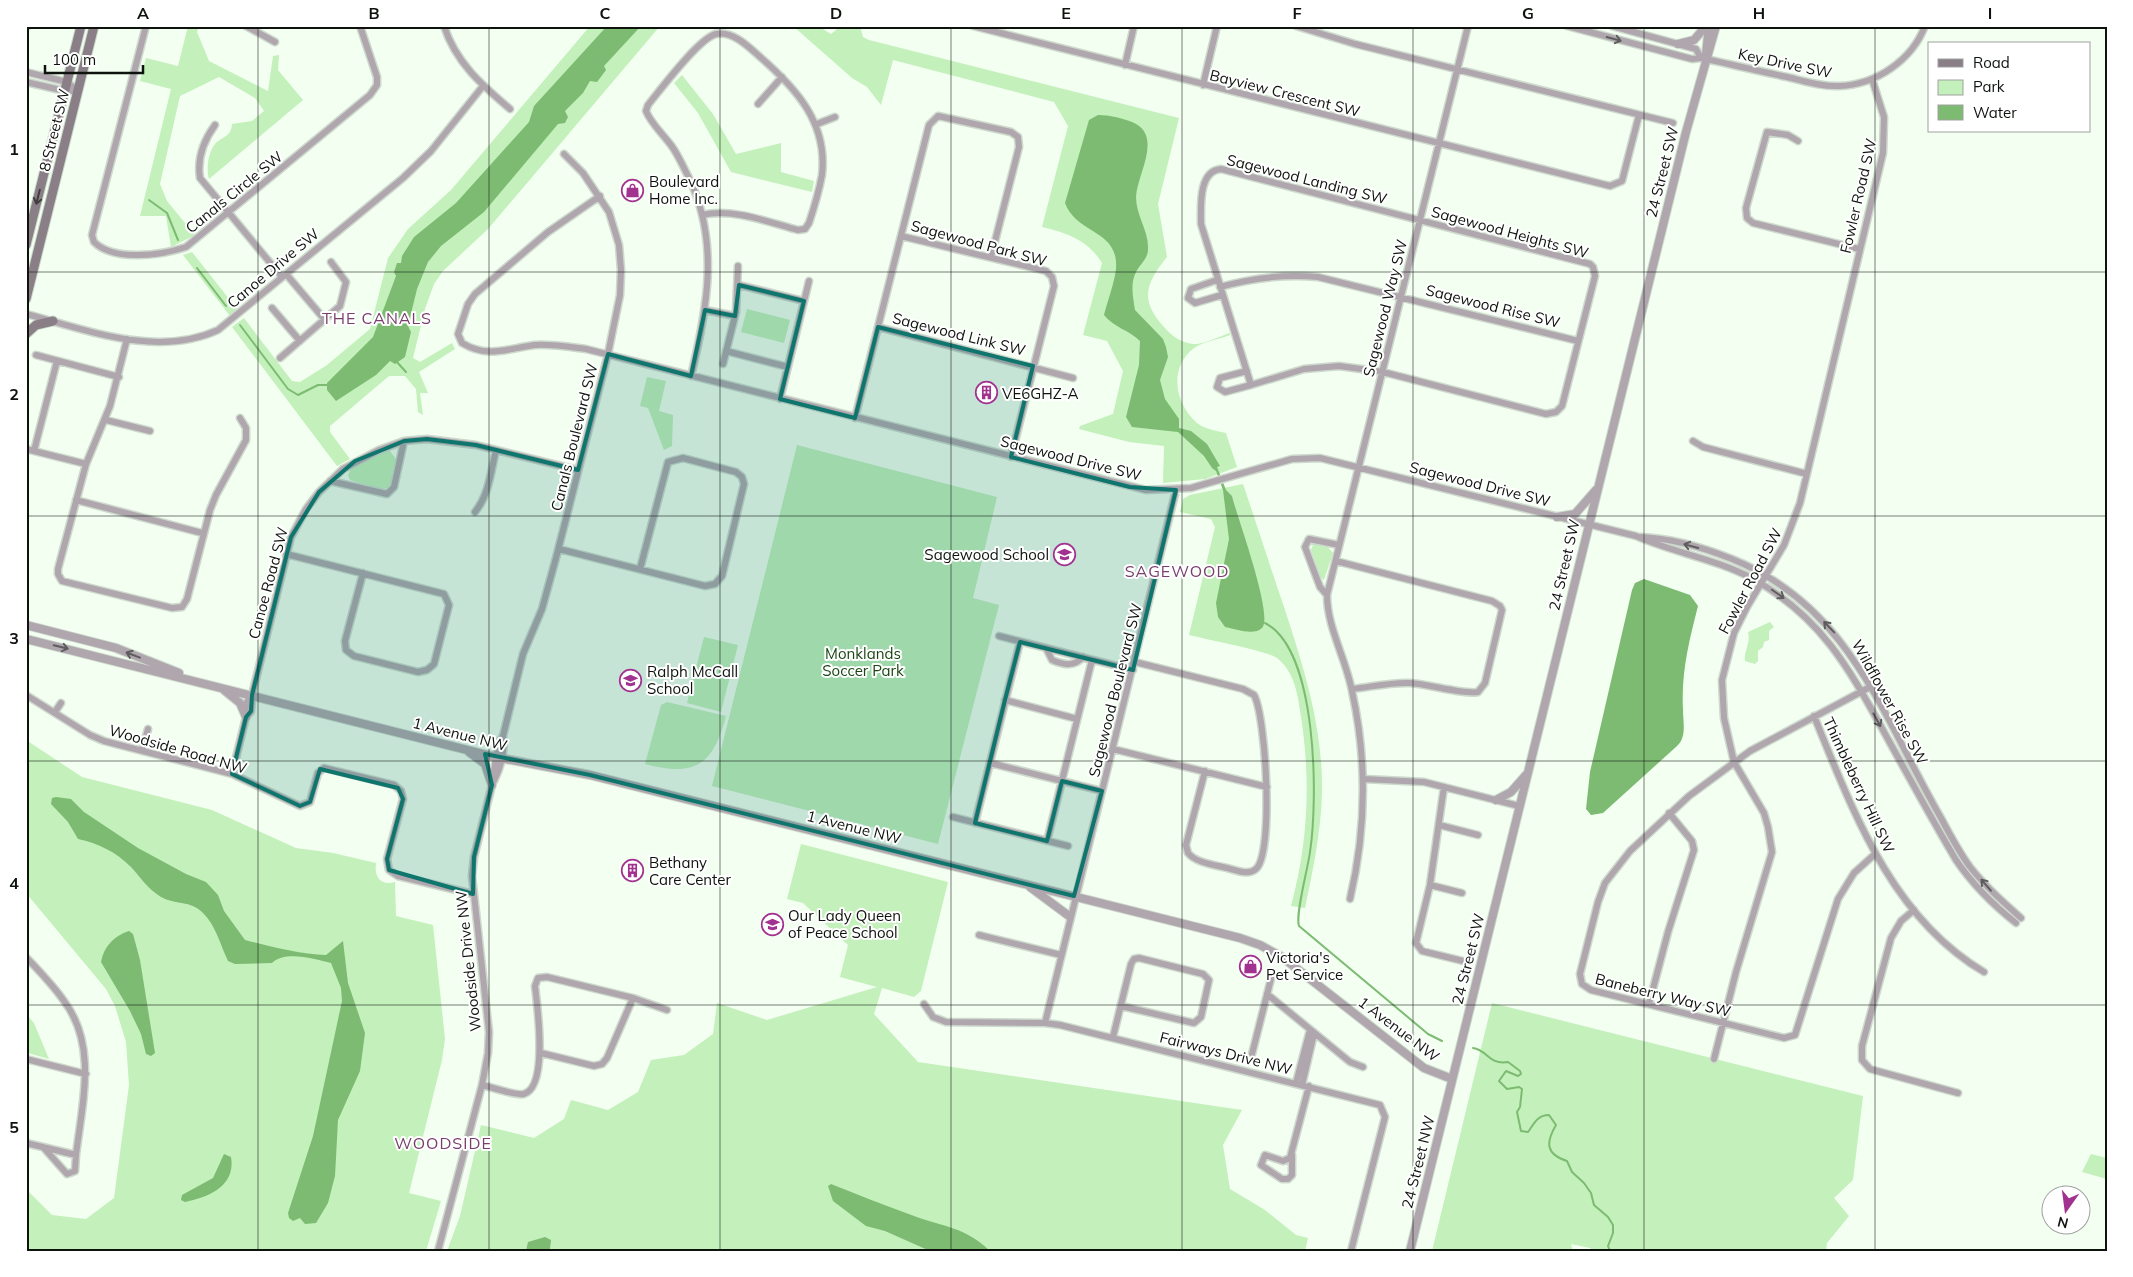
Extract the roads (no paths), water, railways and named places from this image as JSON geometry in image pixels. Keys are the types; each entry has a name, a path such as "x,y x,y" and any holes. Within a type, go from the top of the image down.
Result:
{"main road":[{"name":"8 Street SW","path":"26,245 81,26"},
{"name":"8 Street SW","path":"26,300 94,26"},
{"path":"26,334 36,325 53,321"}],"street":[{"name":"Canals Circle SW","path":"146,26 92,234 94,242 101,248 137,255 168,253 186,246 228,214 376,88 377,77 360,26"},
{"path":"246,26 276,42"},
{"path":"444,26 456,54 483,86 510,109"},
{"name":"Bayview Crescent SW","path":"973,26 1438,144 1614,186 1622,181 1639,115"},
{"path":"1125,65 1134,26"},
{"path":"1203,85 1217,26"},
{"path":"1296,26 1355,44 1673,123"},
{"name":"Sagewood Way SW","path":"1327,595 1468,26"},
{"name":"Key Drive SW","path":"1567,26 1692,59 1703,58 1826,86 1851,85 1872,79 1893,68 1916,44 1925,26"},
{"path":"1612,26 1696,49 1703,58"},
{"path":"1678,44 1694,40 1707,26"},
{"name":"24 Street SW","path":"1452,1079 1703,58 1707,26"},
{"name":"24 Street SW","path":"1703,58 1716,26"},
{"path":"690,376 705,310 709,273 708,244 702,215 690,180 673,148 646,111 648,105 702,43 716,34 733,37 746,44 796,92 817,124 820,133 822,174 809,223 805,229 798,230 735,214 715,212 702,215"},
{"path":"26,72 67,82 78,91"},
{"path":"758,104 782,78"},
{"name":"Fowler Road SW","path":"1714,1059 1772,852 1764,813 1734,762 1724,718 1722,680 1734,633 1793,526 1807,474 1883,153 1885,131 1882,106 1872,79"},
{"path":"26,82 65,91 78,91"},
{"name":"Canoe Drive SW","path":"26,314 128,339 164,344 204,337 218,330 403,178 431,150 483,86"},
{"path":"901,236 929,125 934,118 943,116 1012,132 1019,142 991,257"},
{"path":"817,124 835,118"},
{"path":"215,125 206,140 199,172 203,183 228,214 325,320"},
{"path":"1798,141 1788,135 1767,132 1746,208 1747,218 1753,223 1859,250"},
{"name":"Canals Boulevard SW","path":"498,758 523,654 542,610 608,354 620,295 619,245 609,212 583,173 564,154"},
{"name":"Sagewood Landing SW","path":"1251,385 1204,235 1201,211 1206,178 1214,170 1228,170 1419,221"},
{"name":"Sagewood Drive SW","path":"600,196 548,232 475,294 468,304 458,334 459,340 467,346 497,352 534,345 562,345 608,354 1130,487 1176,490 1236,476 1278,462 1306,457 1359,467 1588,525"},
{"name":"Sagewood Heights SW","path":"1383,372 1551,414 1562,406 1594,276 1593,267 1590,264 1419,221"},
{"name":"Sagewood Park SW","path":"856,418 901,236 991,257 1046,271 1052,277 1054,286 1011,457"},
{"path":"280,358 340,306 346,282 331,262"},
{"path":"723,364 735,316 738,266"},
{"name":"Sagewood Rise SW","path":"1218,284 1300,275 1336,280 1578,341"},
{"path":"780,399 809,281"},
{"path":"1218,284 1191,289 1188,298 1195,303 1222,295"},
{"path":"738,285 804,301"},
{"path":"272,308 300,341"},
{"path":"705,310 735,316"},
{"name":"Sagewood Link SW","path":"878,327 1073,378"},
{"path":"128,339 106,420 86,464 58,569 59,578 67,583 178,609 182,607 187,598 202,532 216,495 246,440 246,428 240,418"},
{"path":"726,351 788,366"},
{"path":"36,355 119,377"},
{"path":"34,451 56,361"},
{"path":"1247,371 1220,378 1217,387 1225,392 1287,373 1322,367 1339,366 1383,372"},
{"path":"106,420 150,431"},
{"name":"Canoe Road SW","path":"232,774 246,717 247,702 252,696 286,554 297,523 330,480 355,461 404,441 449,440 578,470"},
{"path":"330,480 388,494 394,487 404,441"},
{"path":"1694,441 1709,449 1807,474"},
{"path":"26,449 86,464"},
{"path":"475,512 486,493 496,450"},
{"path":"558,549 705,586 715,584 719,581 744,484 742,477 736,472 683,458 668,462 640,569"},
{"path":"1557,517 1575,514 1584,506 1598,486"},
{"name":"Sagewood Boulevard SW","path":"1074,896 1133,670 1176,490"},
{"path":"76,500 202,532"},
{"name":"Wildflower Rise SW","path":"1588,525 1636,536 1660,538 1706,550 1741,563 1792,592 1838,636 1870,687 1932,802 1970,867 2019,920 1993,905 1977,888 1956,860 1842,658 1816,627 1786,601 1760,583 1720,565 1659,547 1636,536"},
{"path":"1340,545 1309,539 1305,547 1320,587 1327,595 1329,614 1352,690 1364,779 1359,851 1350,900"},
{"path":"286,554 441,592 447,596 449,605 434,664 431,668 418,672 354,656 346,650 345,641 363,574"},
{"path":"1336,561 1492,601 1500,606 1502,610 1485,683 1478,692 1468,693 1438,686 1408,683 1352,690"},
{"name":"1 Avenue NW","path":"26,625 116,648 211,686"},
{"path":"999,636 1133,670"},
{"name":"1 Avenue NW","path":"26,638 498,758 590,774 1240,938 1272,951 1314,981 1424,1068 1452,1079"},
{"path":"974,823 1020,642"},
{"path":"1046,648 1052,660 1066,664 1076,664 1083,658"},
{"path":"1047,841 1092,660"},
{"path":"1135,662 1244,688 1254,695 1264,743 1267,787 1260,862 1254,870 1245,872 1195,859 1188,853 1186,845 1205,772"},
{"name":"Baneberry Way SW","path":"1870,687 1766,742 1734,762 1669,814 1619,863 1605,883 1598,902 1580,980 1585,988 1784,1038 1795,1035 1838,898 1854,872 1875,854"},
{"path":"222,688 240,703 246,717"},
{"name":"Woodside Road NW","path":"26,695 90,735 142,751 232,774 300,806 310,802 318,773 324,768 394,785 400,791 403,799 387,859 389,870 398,876 473,894"},
{"path":"1005,700 1077,719"},
{"path":"55,712 61,703"},
{"name":"Thimbleberry Hill SW","path":"1814,716 1851,805 1875,854 1914,910 1953,951 1984,972"},
{"path":"142,751 148,729"},
{"path":"465,749 485,764 492,785"},
{"path":"1113,749 1267,787"},
{"name":"Woodside Drive NW","path":"438,1251 482,1085 489,1032 473,894 474,857 492,785 499,770 498,758"},
{"path":"990,762 1102,791"},
{"path":"1496,800 1511,792 1527,773"},
{"path":"1364,779 1405,780 1444,787 1519,806"},
{"path":"1444,787 1430,885 1417,946 1422,951 1467,962"},
{"path":"1649,1004 1664,947 1694,850 1692,841 1669,814"},
{"path":"953,817 1068,846"},
{"path":"1439,825 1478,835"},
{"path":"1024,884 1070,916"},
{"path":"1430,885 1462,893"},
{"path":"1045,1023 1074,896"},
{"path":"1914,910 1901,921 1891,938 1862,1046 1862,1060 1870,1069 1958,1092"},
{"path":"979,935 1061,955"},
{"path":"26,957 65,1001 72,1014 83,1044 86,1074 75,1171 67,1174 43,1147"},
{"path":"1113,1037 1120,1006 1131,964 1136,958 1203,974 1209,980 1201,1017 1194,1023 1120,1006"},
{"path":"1252,1054 1272,975"},
{"path":"482,1085 519,1094 527,1092 533,1084 541,1053 535,986 538,978 547,977 633,998 667,1010"},
{"path":"1267,994 1350,1062 1362,1067"},
{"path":"541,1053 594,1066 602,1064 607,1058 633,998"},
{"name":"Fairways Drive NW","path":"924,1004 931,1015 946,1022 1045,1023 1113,1037 1378,1104 1384,1112 1352,1251"},
{"path":"1299,1084 1312,1032"},
{"path":"26,1059 86,1074"},
{"name":"24 Street NW","path":"1410,1251 1452,1079"},
{"path":"1292,1155 1283,1161 1264,1155 1262,1165 1282,1179 1288,1179 1292,1175 1292,1155 1309,1086"},
{"path":"26,1143 76,1155"}],"water":[{"path":"607,26 641,26 604,66 606,70 597,82 590,81 583,93 565,111 568,117 565,123 558,124 484,212 441,246 428,262 417,289 408,326 411,332 405,357 395,364 390,361 376,375 336,401 327,390 327,383 373,337 396,276 394,272 397,263 401,263 402,256 414,237 456,203 529,122 534,106"},
{"path":"1098,115 1132,122 1141,128 1146,136 1148,145 1136,197 1138,211 1147,236 1148,249 1147,256 1136,272 1133,281 1132,291 1135,310 1163,339 1166,347 1168,357 1160,380 1165,399 1179,419 1179,428 1191,431 1207,444 1220,466 1217,467 1226,490 1232,496 1263,605 1264,620 1262,628 1254,632 1225,627 1218,617 1216,603 1229,539 1223,490 1216,471 1204,456 1178,432 1132,427 1126,417 1139,365 1140,341 1112,323 1104,315 1116,269 1115,256 1111,246 1078,221 1065,203 1089,120"},
{"path":"1644,579 1690,595 1698,606 1684,670 1683,734 1677,746 1603,813 1591,815 1586,809 1590,772 1632,590 1635,583"},
{"path":"52,798 71,799 84,812 138,848 186,874 206,882 218,895 224,911 245,940 296,952 326,955 343,941 348,983 365,1033 360,1071 338,1120 335,1176 328,1203 316,1223 305,1224 300,1218 293,1221 289,1218 288,1213 313,1136 342,1001 341,988 331,963 292,956 278,959 272,963 235,964 228,961 215,929 203,913 188,904 161,897 148,887 131,867 119,857 100,846 78,839 68,822 51,804"},
{"path":"129,931 133,934 140,960 155,1053 151,1056 146,1054 141,1034 130,1011 101,962 102,956 110,942"},
{"path":"224,1154 231,1157 229,1176 225,1183 203,1197 185,1202 181,1200 182,1195 213,1178"},
{"path":"831,1184 925,1220 963,1232 990,1251 930,1251 885,1231 866,1226 833,1201 828,1186"},
{"path":"545,1237 551,1240 550,1249 526,1251 528,1242"}],"waterway":[{"path":"149,200 167,213 178,240"},
{"path":"197,268 226,306"},
{"path":"240,325 288,389 298,395 318,385 327,385"},
{"path":"396,361 406,372"},
{"path":"1265,623 1282,638 1296,663 1305,694 1310,728 1313,764 1313,828 1302,891 1298,920 1299,926 1428,1034 1442,1041"},
{"path":"1473,1048 1482,1051 1496,1061 1508,1062 1520,1071 1521,1074 1518,1076 1506,1071 1499,1081 1507,1089 1519,1087 1522,1089 1520,1107 1517,1112 1521,1131 1528,1132 1539,1118 1549,1115 1556,1125 1549,1142 1551,1151 1567,1161 1572,1172 1584,1183 1591,1193 1594,1205 1608,1217 1613,1225 1613,1233 1608,1246 1610,1251"}],"place":[{"name":"Boulevard Home Inc.","path":"633,190"},
{"name":"VE6GHZ-A","path":"986,393"},
{"name":"Sagewood School","path":"1065,554"},
{"name":"Ralph McCall School","path":"631,680"},
{"name":"Bethany Care Center","path":"633,871"},
{"name":"Our Lady Queen of Peace School","path":"772,924"},
{"name":"Victoria's Pet Service","path":"1250,966"}],"district":[{"name":"THE CANALS","path":"377,318"},
{"name":"SAGEWOOD","path":"1177,571"},
{"name":"WOODSIDE","path":"443,1143"}],"park label":[{"name":"Monklands Soccer Park","path":"863,662"}]}
